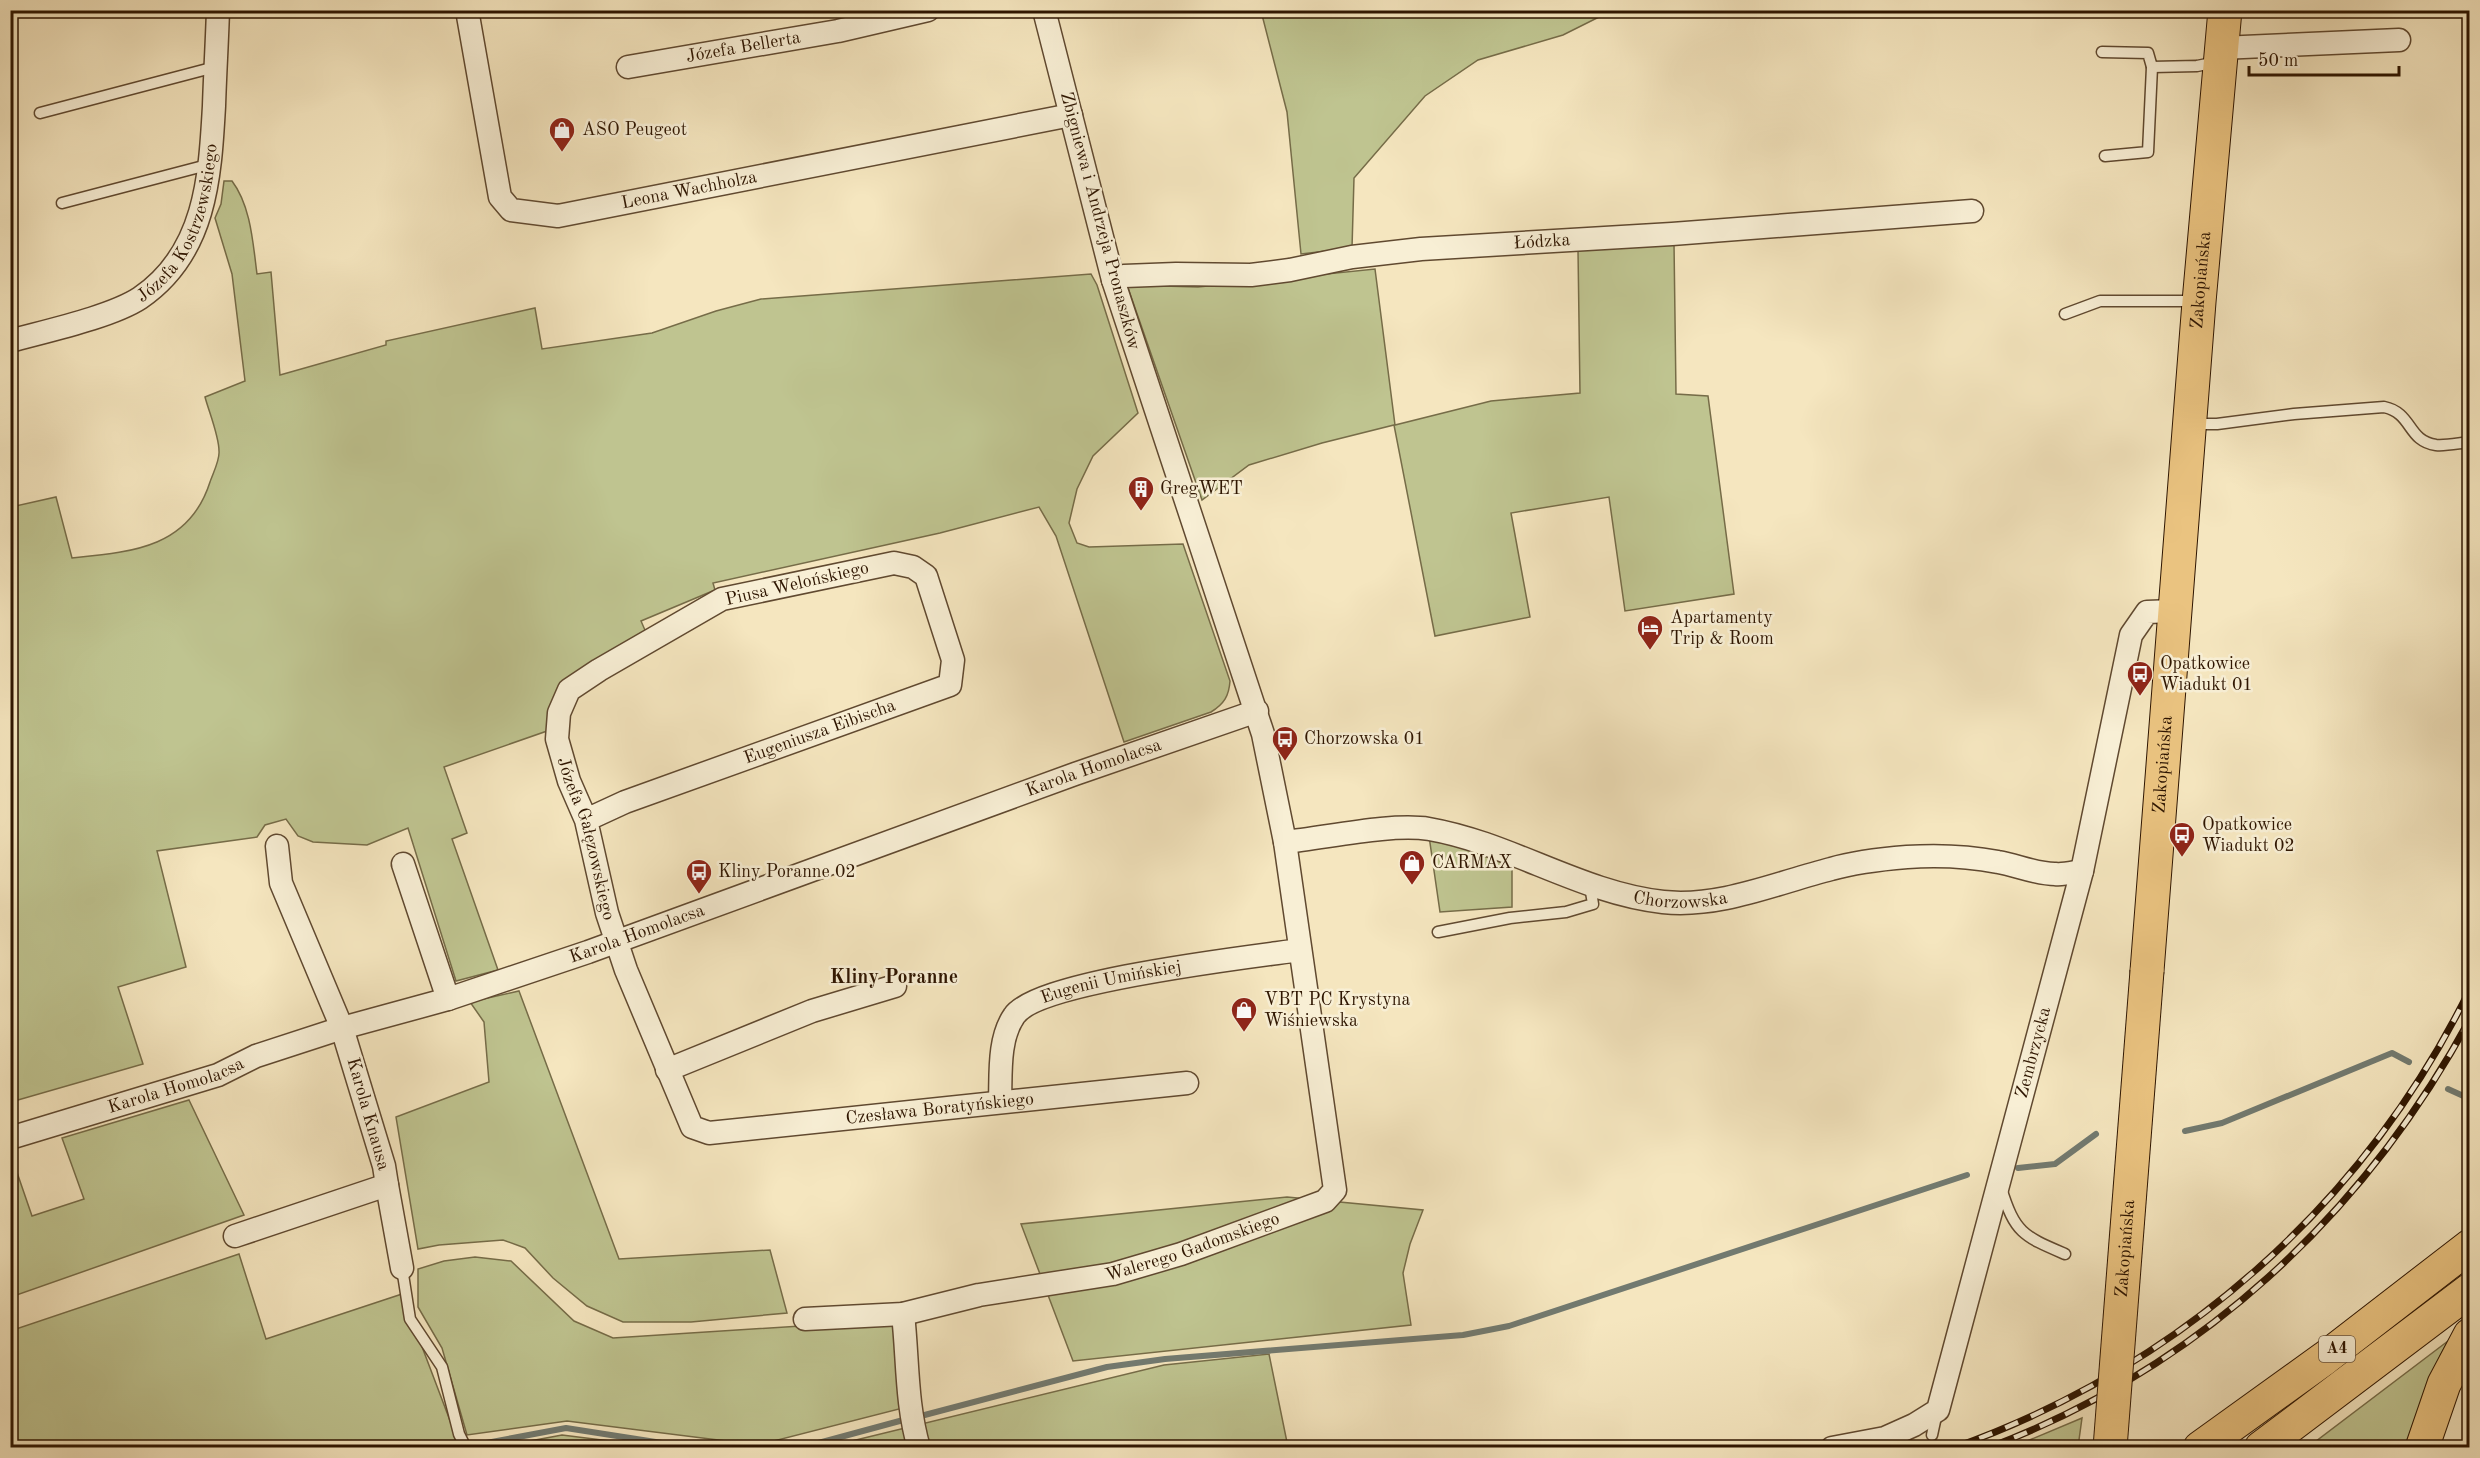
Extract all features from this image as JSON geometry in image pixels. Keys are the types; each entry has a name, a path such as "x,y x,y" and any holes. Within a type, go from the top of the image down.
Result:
{"main road":[{"name":"Zakopiańska","path":"2110,1448 2174,611 2225,10"},
{"name":"A4","path":"2200,1448 2316,1365 2469,1246"},
{"name":"A4","path":"2261,1448 2469,1290"},
{"path":"2422,1448 2444,1384 2469,1335"}],"street":[{"name":"Józefa Kostrzewskiego","path":"10,341 113,310 139,298 162,280 183,252 201,213 211,164 218,10"},
{"name":"Leona Wachholza","path":"467,10 500,197 511,210 558,216 1071,115"},
{"name":"Józefa Bellerta","path":"628,67 838,31 928,10"},
{"name":"Zbigniewa i Andrzeja Pronaszków","path":"1044,10 1113,280 1257,711 1285,842 1300,950"},
{"path":"2221,55 2399,40"},
{"name":"Łódzka","path":"1113,280 1124,276 1176,274 1251,275 1290,270 1352,257 1421,249 1684,234 1972,211"},
{"name":"Piusa Welońskiego","path":"560,713 569,690 598,670 722,599 894,563 913,567 926,576"},
{"name":"Eugeniusza Eibischa","path":"586,820 625,802 950,685 953,660 926,576"},
{"name":"Zembrzycka","path":"1938,1410 2082,871 2131,635 2147,612 2174,611"},
{"name":"Karola Homolacsa","path":"10,1138 219,1075 256,1056 342,1028 448,999 616,942 1075,774 1257,711"},
{"name":"Józefa Gałęzowskiego","path":"560,713 557,740 569,781 586,820 607,913 616,942 692,1127"},
{"name":"Chorzowska","path":"1285,842 1340,834 1427,829 1517,855 1590,886 1636,899 1685,903 1741,895 1833,868 1905,858 1950,855 2055,874 2082,871"},
{"name":"Karola Knausa","path":"235,1236 387,1185 384,1166 342,1028 281,883 277,846"},
{"path":"403,864 448,999"},
{"name":"Eugenii Umińskiej","path":"1000,1101 1001,1064 1006,1031 1014,1014 1032,1002 1081,986 1119,978 1300,950"},
{"name":"Walerego Gadomskiego","path":"805,1319 903,1314 979,1295 1113,1274 1181,1254 1325,1201 1335,1190 1300,950"},
{"path":"667,1070 812,1011 895,986"},
{"name":"Czesława Boratyńskiego","path":"692,1127 709,1133 1187,1083"},
{"path":"387,1185 402,1268"},
{"path":"903,1314 909,1404 916,1439"},
{"path":"1832,1448 1886,1438 1914,1425 1938,1410"}],"lane":[{"path":"2102,52 2148,52 2152,67 2148,152 2106,156"},
{"path":"2152,67 2197,66 2221,55"},
{"path":"40,113 215,67"},
{"path":"62,203 211,164"},
{"path":"2065,314 2100,302 2199,302"},
{"path":"2189,424 2217,424 2294,414 2384,407 2403,415 2416,437 2426,442 2437,445 2469,442"},
{"path":"1438,932 1510,918 1566,912 1593,904 1590,886"},
{"path":"1999,1182 2009,1215 2019,1230 2031,1240 2065,1254"},
{"path":"402,1268 410,1318 442,1367 459,1434 465,1446"},
{"path":"1932,1435 1938,1410"}],"green space":[{"path":"1261,11 1611,11 1563,35 1478,60 1425,96 1354,178 1352,248 1301,254 1287,112"},
{"path":"224,181 232,181 243,202 250,226 257,274 271,272 280,375 386,345 386,341 535,308 542,349 652,333 716,311 761,299 1091,274 1097,285 1138,413 1093,456 1077,489 1069,523 1077,543 1089,547 1183,544 1230,681 1227,695 1222,703 1211,712 1124,742 1056,536 1039,507 940,533 713,583 715,590 641,621 648,637 610,654 547,731 444,767 467,833 452,839 498,970 456,981 408,828 367,845 313,842 298,836 286,819 265,825 257,837 157,851 186,967 118,987 143,1064 11,1102 11,507 56,497 72,558 116,553 156,542 173,533 188,521 201,504 219,455 219,445 205,397 245,381 232,274 215,218 221,204"},
{"path":"1674,243 1676,394 1708,396 1734,594 1625,611 1609,497 1511,513 1530,617 1435,636 1394,425 1249,465 1202,500 1127,285 1198,287 1375,269 1395,425 1491,401 1580,393 1578,250"},
{"path":"1429,836 1462,844 1512,868 1512,907 1440,912"},
{"path":"519,991 619,1259 770,1250 787,1313 691,1322 623,1322 587,1306 553,1278 525,1248 503,1240 418,1249 396,1117 489,1082 484,1022 470,1002"},
{"path":"189,1100 244,1215 11,1297 11,1155 32,1216 84,1199 62,1138"},
{"path":"1287,1197 1423,1210 1410,1244 1403,1273 1411,1325 1073,1361 1021,1224"},
{"path":"239,1254 266,1339 402,1294 460,1447 11,1447 10,1331"},
{"path":"475,1257 511,1261 574,1321 613,1338 894,1320 903,1408 758,1445 567,1421 467,1435 442,1348 418,1307 418,1269 444,1261"},
{"path":"2448,1341 2440,1356 2409,1447 2307,1448"},
{"path":"1269,1354 1288,1447 823,1448 1164,1365"},
{"path":"2082,1418 2078,1447 2013,1447"},
{"path":"562,1435 658,1447 498,1447"}],"waterway":[{"path":"2185,1131 2222,1123 2392,1053 2409,1062"},
{"path":"2448,1089 2470,1099"},
{"path":"2018,1168 2055,1164 2096,1134"},
{"path":"917,1417 1107,1367 1165,1359 1463,1335 1509,1326 1967,1175"},
{"path":"800,1448 907,1419"},
{"path":"465,1447 566,1428 694,1448"}],"railway":[{"path":"1953,1448 2036,1414 2114,1373 2188,1325 2256,1270 2319,1208 2376,1141 2427,1067 2470,989"},
{"path":"1988,1448 2065,1415 2137,1375 2205,1329 2268,1277 2326,1220 2379,1158 2427,1091 2470,1019"}],"place":[{"name":"ASO Peugeot","path":"562,153"},
{"name":"GregWET","path":"1141,512"},
{"name":"Apartamenty Trip & Room","path":"1650,651"},
{"name":"Opatkowice Wiadukt 01","path":"2140,697"},
{"name":"Chorzowska 01","path":"1285,762"},
{"name":"Opatkowice Wiadukt 02","path":"2182,858"},
{"name":"CARMAX","path":"1412,886"},
{"name":"Kliny Poranne 02","path":"699,895"},
{"name":"VBT PC Krystyna Wiśniewska","path":"1244,1033"}],"district":[{"name":"Kliny Poranne","path":"894,978"}]}
